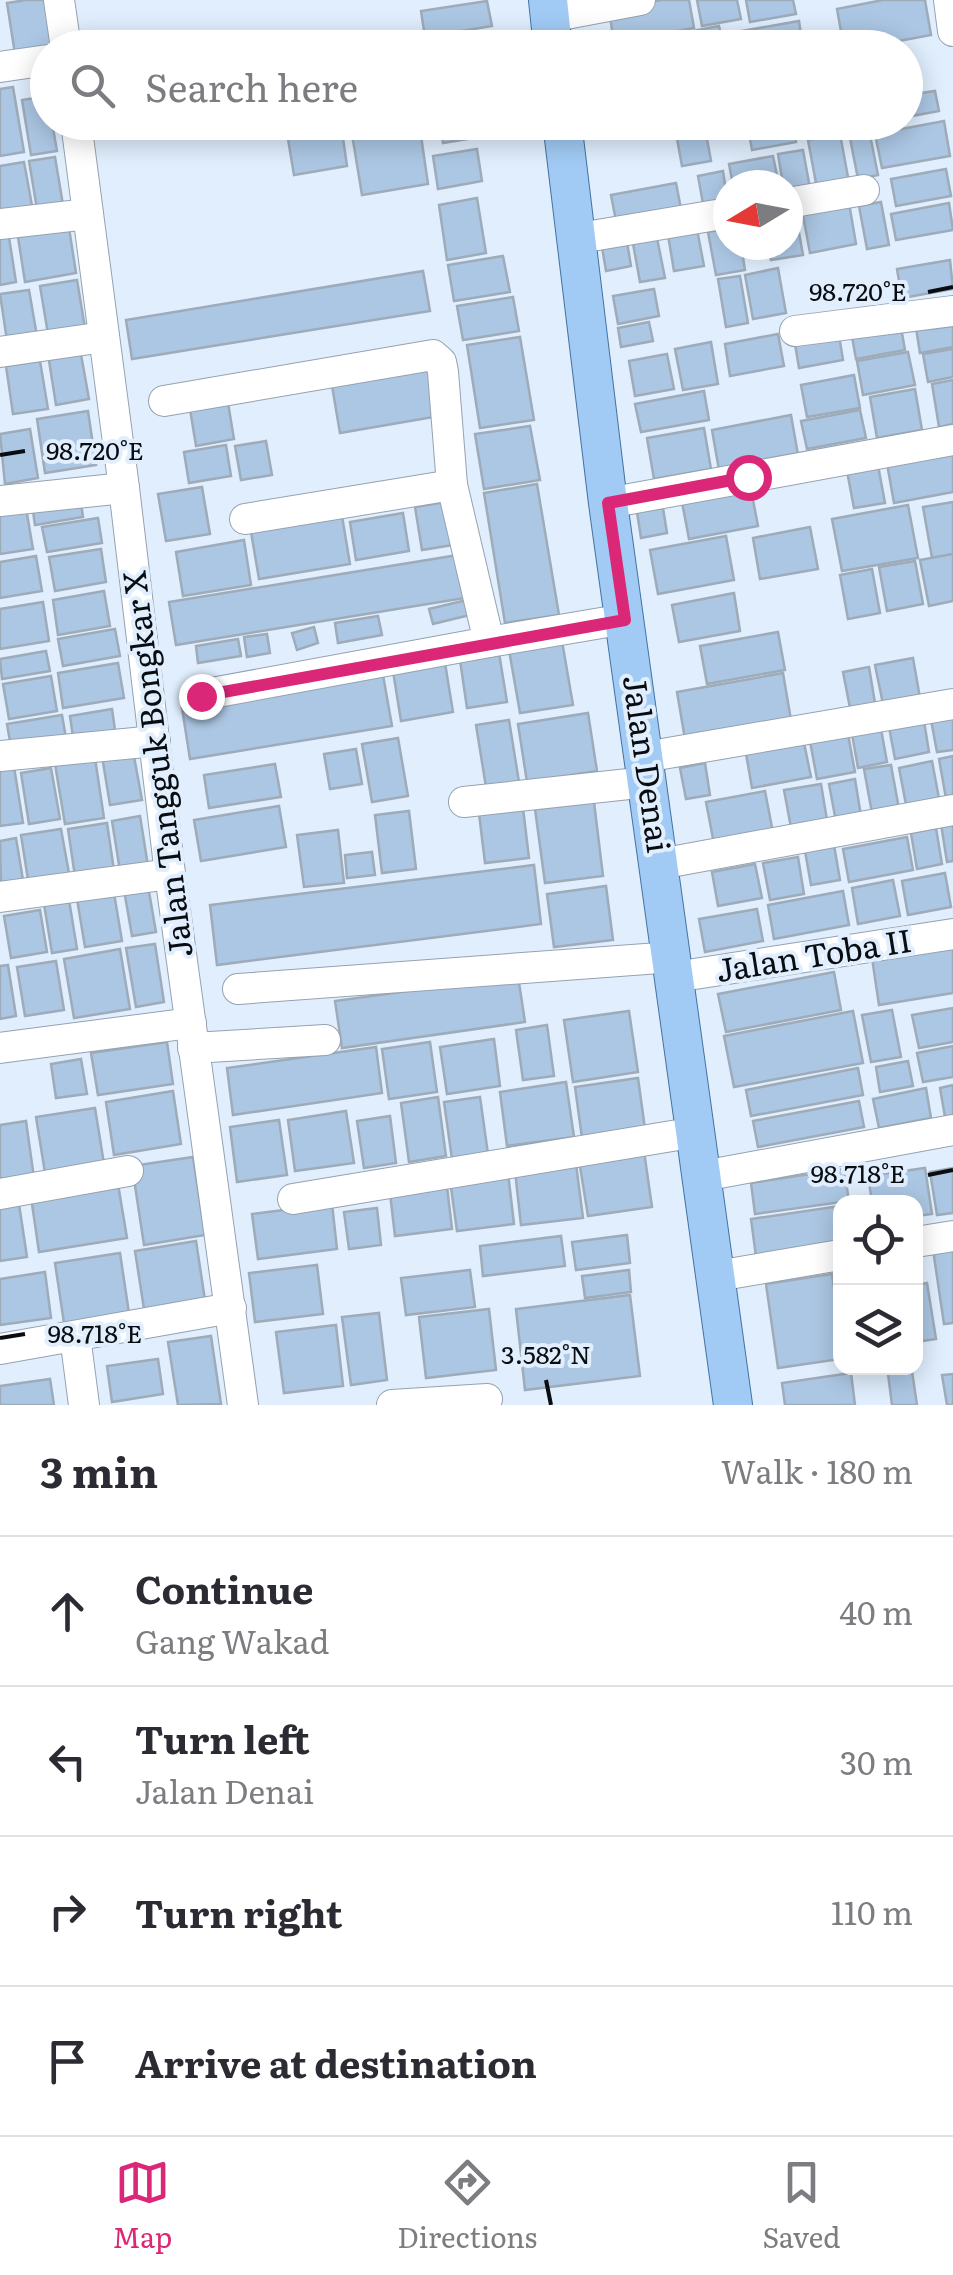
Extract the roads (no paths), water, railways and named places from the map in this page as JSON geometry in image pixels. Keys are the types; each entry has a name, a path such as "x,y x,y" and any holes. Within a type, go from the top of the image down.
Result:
{"main road":[{"name":"Jalan Denai","path":"564,140 608,503 733,1405"}],"street":[{"path":"59,0 63,30"},
{"path":"550,21 640,0"},
{"path":"949,0 953,31"},
{"path":"0,67 30,63"},
{"name":"Jalan Tangguk Bongkar X","path":"78,140 170,874 244,1405"},
{"path":"803,200 864,190"},
{"path":"0,224 88,214"},
{"path":"574,240 713,216"},
{"path":"795,331 953,311"},
{"path":"0,352 104,337"},
{"path":"164,402 433,355 441,362 443,372 452,485 490,642"},
{"path":"608,503 953,440"},
{"path":"244,519 452,485"},
{"path":"0,501 124,488"},
{"path":"201,696 625,620"},
{"path":"464,802 646,770 953,704"},
{"path":"0,756 154,741"},
{"path":"660,864 953,810"},
{"path":"0,897 170,874"},
{"name":"Jalan Toba II","path":"238,989 674,967 953,934"},
{"path":"0,1048 192,1036 325,1040"},
{"path":"702,1176 953,1130"},
{"path":"293,1199 696,1132"},
{"path":"0,1194 128,1171"},
{"path":"923,1241 953,1236"},
{"path":"717,1276 833,1256"},
{"path":"0,1350 231,1308"},
{"path":"75,1336 84,1405"},
{"path":"392,1405 487,1399"}]}
